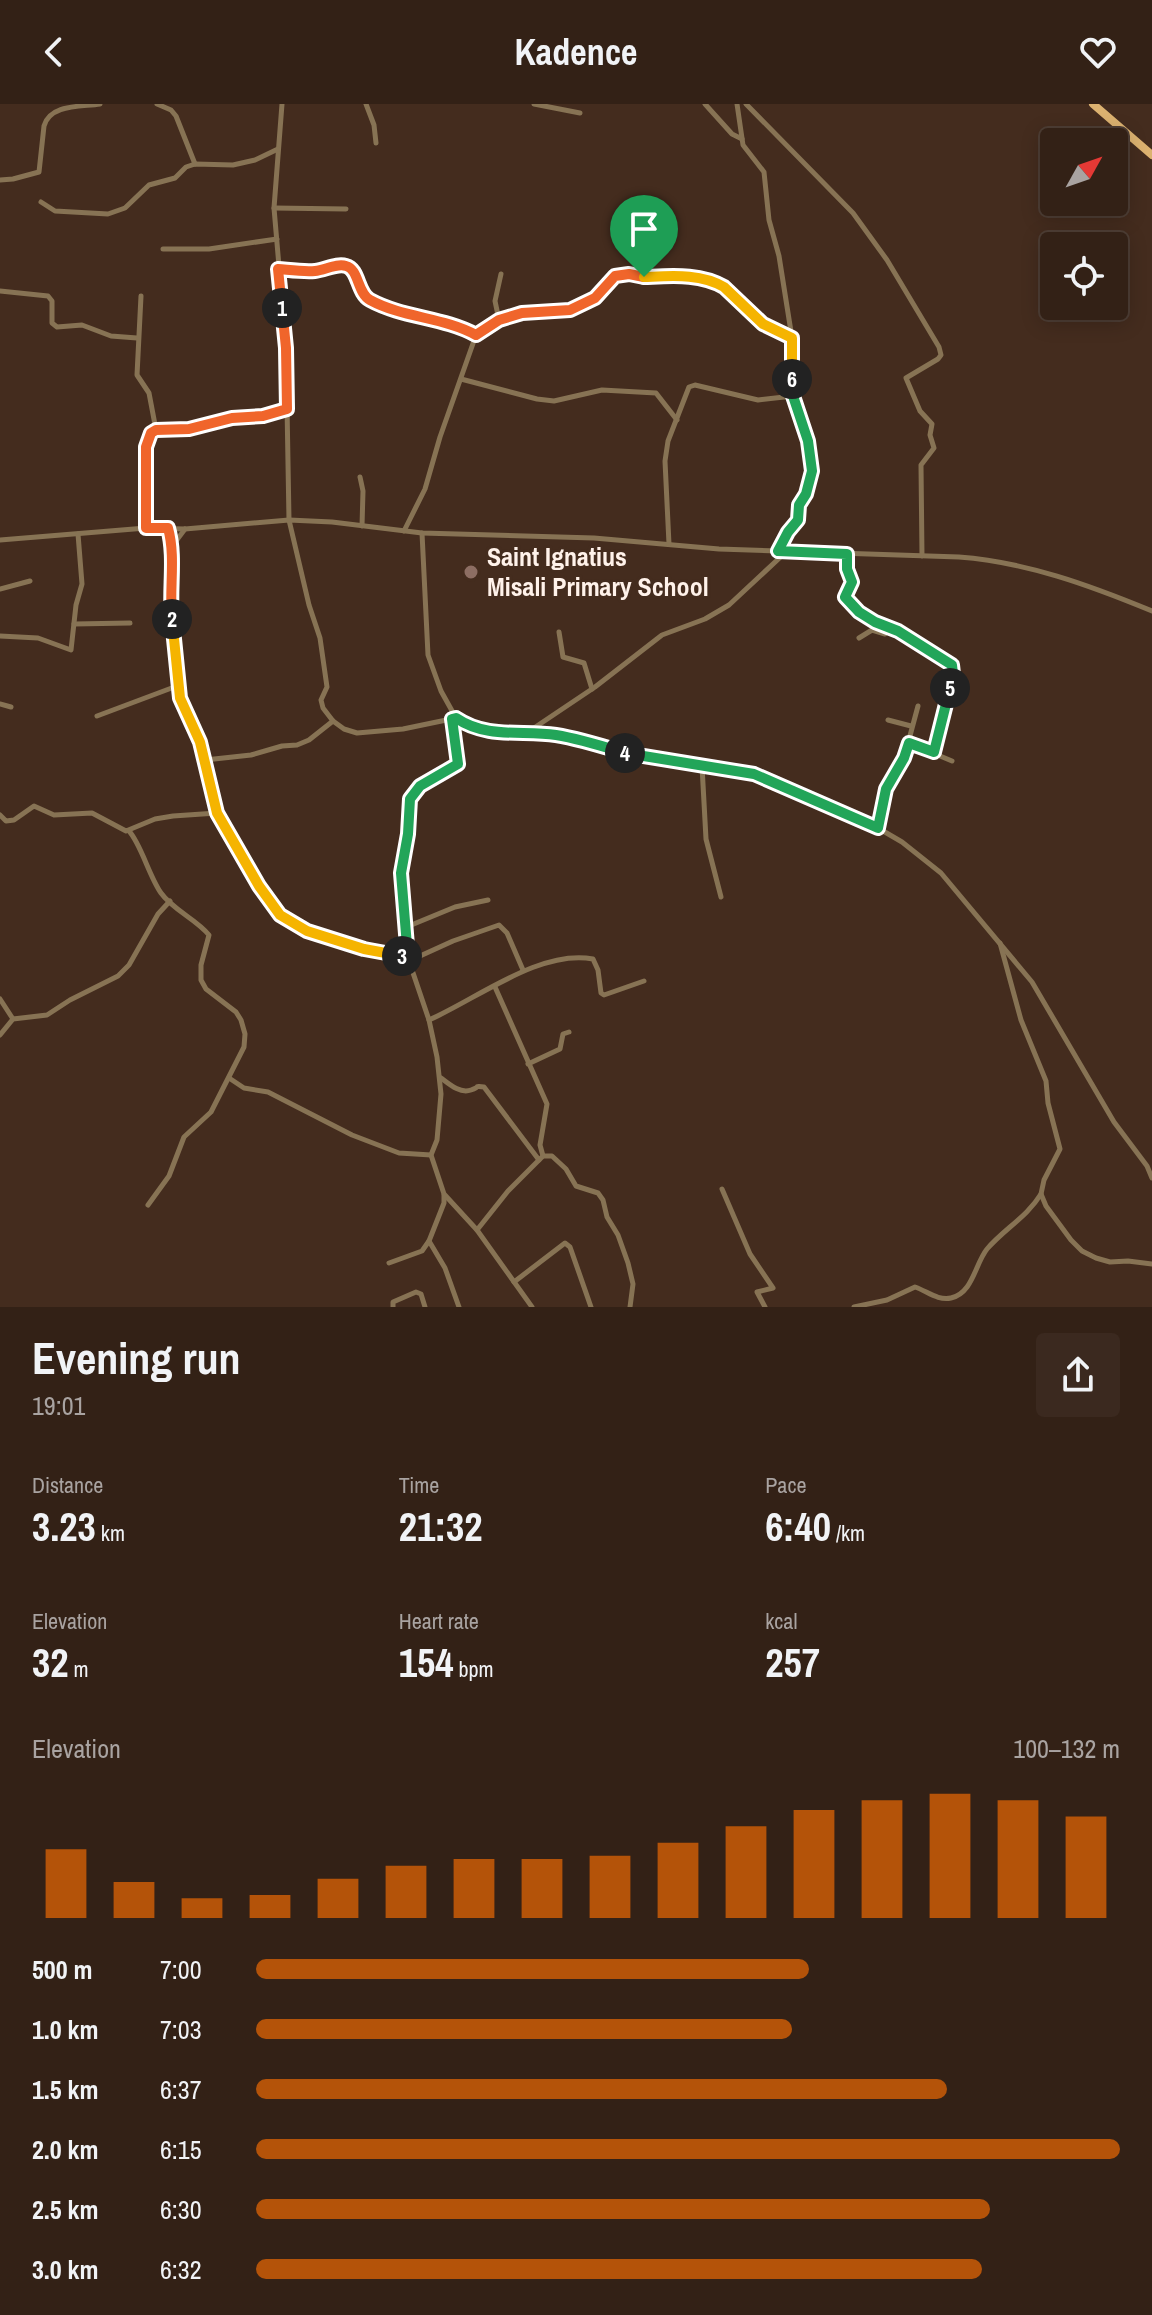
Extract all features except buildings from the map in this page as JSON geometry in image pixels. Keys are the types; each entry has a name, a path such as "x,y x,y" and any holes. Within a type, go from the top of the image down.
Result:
{"main road":[{"path":"1093,104 1152,155"}],"street":[{"path":"0,180 39,172 46,119 58,109 100,104"},
{"path":"157,104 171,110 176,116 195,164"},
{"path":"282,104 274,208 286,348 289,520 320,638 327,687 321,700 333,721 344,729 371,733 454,719 494,733 553,735 633,755 754,774 878,828 928,860 1032,982 1114,1122 1147,1166 1152,1178"},
{"path":"366,104 374,125 376,143"},
{"path":"534,104 580,113"},
{"path":"705,104 732,134 742,140"},
{"path":"737,104 742,140 748,154 764,172 769,220 779,256 792,338 793,396 808,441 812,471 806,494 799,505 798,520 778,551"},
{"path":"746,104 853,213 887,260 939,347 941,355 938,359 906,378 920,411 932,424 930,435 934,448 921,465 922,556"},
{"path":"41,202 55,211 108,214 125,208 149,185 175,178 186,167 195,164 233,165 255,160 278,149"},
{"path":"274,208 346,209"},
{"path":"163,249 209,249 277,239"},
{"path":"278,269 315,271 348,266 368,299 397,311 457,326 476,335"},
{"path":"499,320 495,301 501,274"},
{"path":"404,531 425,489 476,335 499,320 531,311 560,313 570,310 595,298 619,275 679,275 717,283 763,324 792,338"},
{"path":"0,291 48,296 52,301 52,323 57,327 82,325 111,336 137,338"},
{"path":"141,296 137,375 149,393 156,430"},
{"path":"461,379 554,401 602,390 656,393 677,420"},
{"path":"669,544 665,461 668,441 692,385 758,400 793,396"},
{"path":"146,528 146,447 151,433 156,430 189,429 232,418 263,416 287,409"},
{"path":"360,477 363,491 362,526"},
{"path":"0,540 289,520 422,533 594,538 719,549 996,559 1033,568 1152,611"},
{"path":"168,528 173,546 170,601 177,686 205,760 217,813 259,886 280,915 307,931 329,939 408,958 499,925 507,933 523,970"},
{"path":"173,546 185,529"},
{"path":"389,1263 416,1254 429,1241 444,1203 431,1155 437,1140 440,1077 429,1020 408,958 401,873 410,799 420,786 458,764 454,719 428,655 422,533"},
{"path":"0,636 38,638 69,651 73,646 82,584 78,534"},
{"path":"524,734 592,689 662,635 705,619 729,605 788,551"},
{"path":"847,554 847,569 852,582 845,597 859,612 898,631 954,668 934,752"},
{"path":"0,589 30,581"},
{"path":"859,638 872,630 875,622"},
{"path":"74,624 130,623"},
{"path":"872,630 885,634"},
{"path":"559,632 563,657 584,663 592,689"},
{"path":"97,716 177,686"},
{"path":"0,704 11,707"},
{"path":"878,828 886,789 904,758 918,706"},
{"path":"888,720 911,726"},
{"path":"205,760 251,755 297,745 309,740 333,721"},
{"path":"909,743 952,761"},
{"path":"702,766 706,839 721,897"},
{"path":"0,815 6,821 14,820 34,806 54,815 92,813 118,830 129,831 155,819 217,813"},
{"path":"134,837 137,827"},
{"path":"129,831 162,895 209,935 201,965 203,986 233,1007 241,1020 244,1047 208,1117 184,1137 169,1176 148,1205"},
{"path":"404,928 455,907 488,900"},
{"path":"0,1035 13,1019 47,1015 118,976 129,965 158,914 170,901"},
{"path":"854,1307 887,1300 915,1287 942,1299 955,1298 968,1285 987,1249 1033,1207 1060,1149 1048,1103 1046,1081 1021,1020 1000,942"},
{"path":"429,1020 523,970 549,961 584,957 593,959 602,995 644,981"},
{"path":"495,987 547,1104 540,1145 541,1158"},
{"path":"0,999 13,1019"},
{"path":"528,1064 560,1049 563,1036 569,1032"},
{"path":"440,1077 462,1091 484,1087 541,1158"},
{"path":"229,1078 244,1088 268,1092 352,1135 399,1153 431,1155"},
{"path":"477,1230 508,1191 541,1158 549,1155 559,1160 580,1189 601,1196 628,1263 633,1284 630,1307"},
{"path":"722,1189 750,1254 773,1288 757,1292 765,1307"},
{"path":"444,1194 477,1230 532,1307"},
{"path":"1041,1194 1046,1206 1082,1251 1110,1262 1152,1264"},
{"path":"429,1241 445,1268 459,1307"},
{"path":"514,1282 565,1243 570,1247 591,1307"},
{"path":"393,1307 393,1302 416,1292 421,1294 425,1307"}],"place":[{"name":"Saint Ignatius Misali Primary School","path":"471,572"}],"route":[{"path":"348,266 368,299 397,311 457,326 476,335 499,320 522,313 570,310 595,298 615,276 629,274 644,277 679,275 717,283 763,324 792,338 793,396 808,441 812,471 806,494 799,505 798,520 778,551 847,554 847,569 852,582 845,597 849,603 879,625 898,631 952,665 953,674 940,737 934,752 909,743 886,789 878,828 745,771 622,753 598,744 553,735 494,733 452,719 458,764 420,786 410,799 408,808 408,834 401,873 408,958 329,939 293,924 280,915 270,902 219,821 200,742 180,698 170,601 173,546 168,528 146,528 146,447 151,433 156,430 189,429 232,418 263,416 287,409 286,348 278,269 315,271 348,266"}]}
